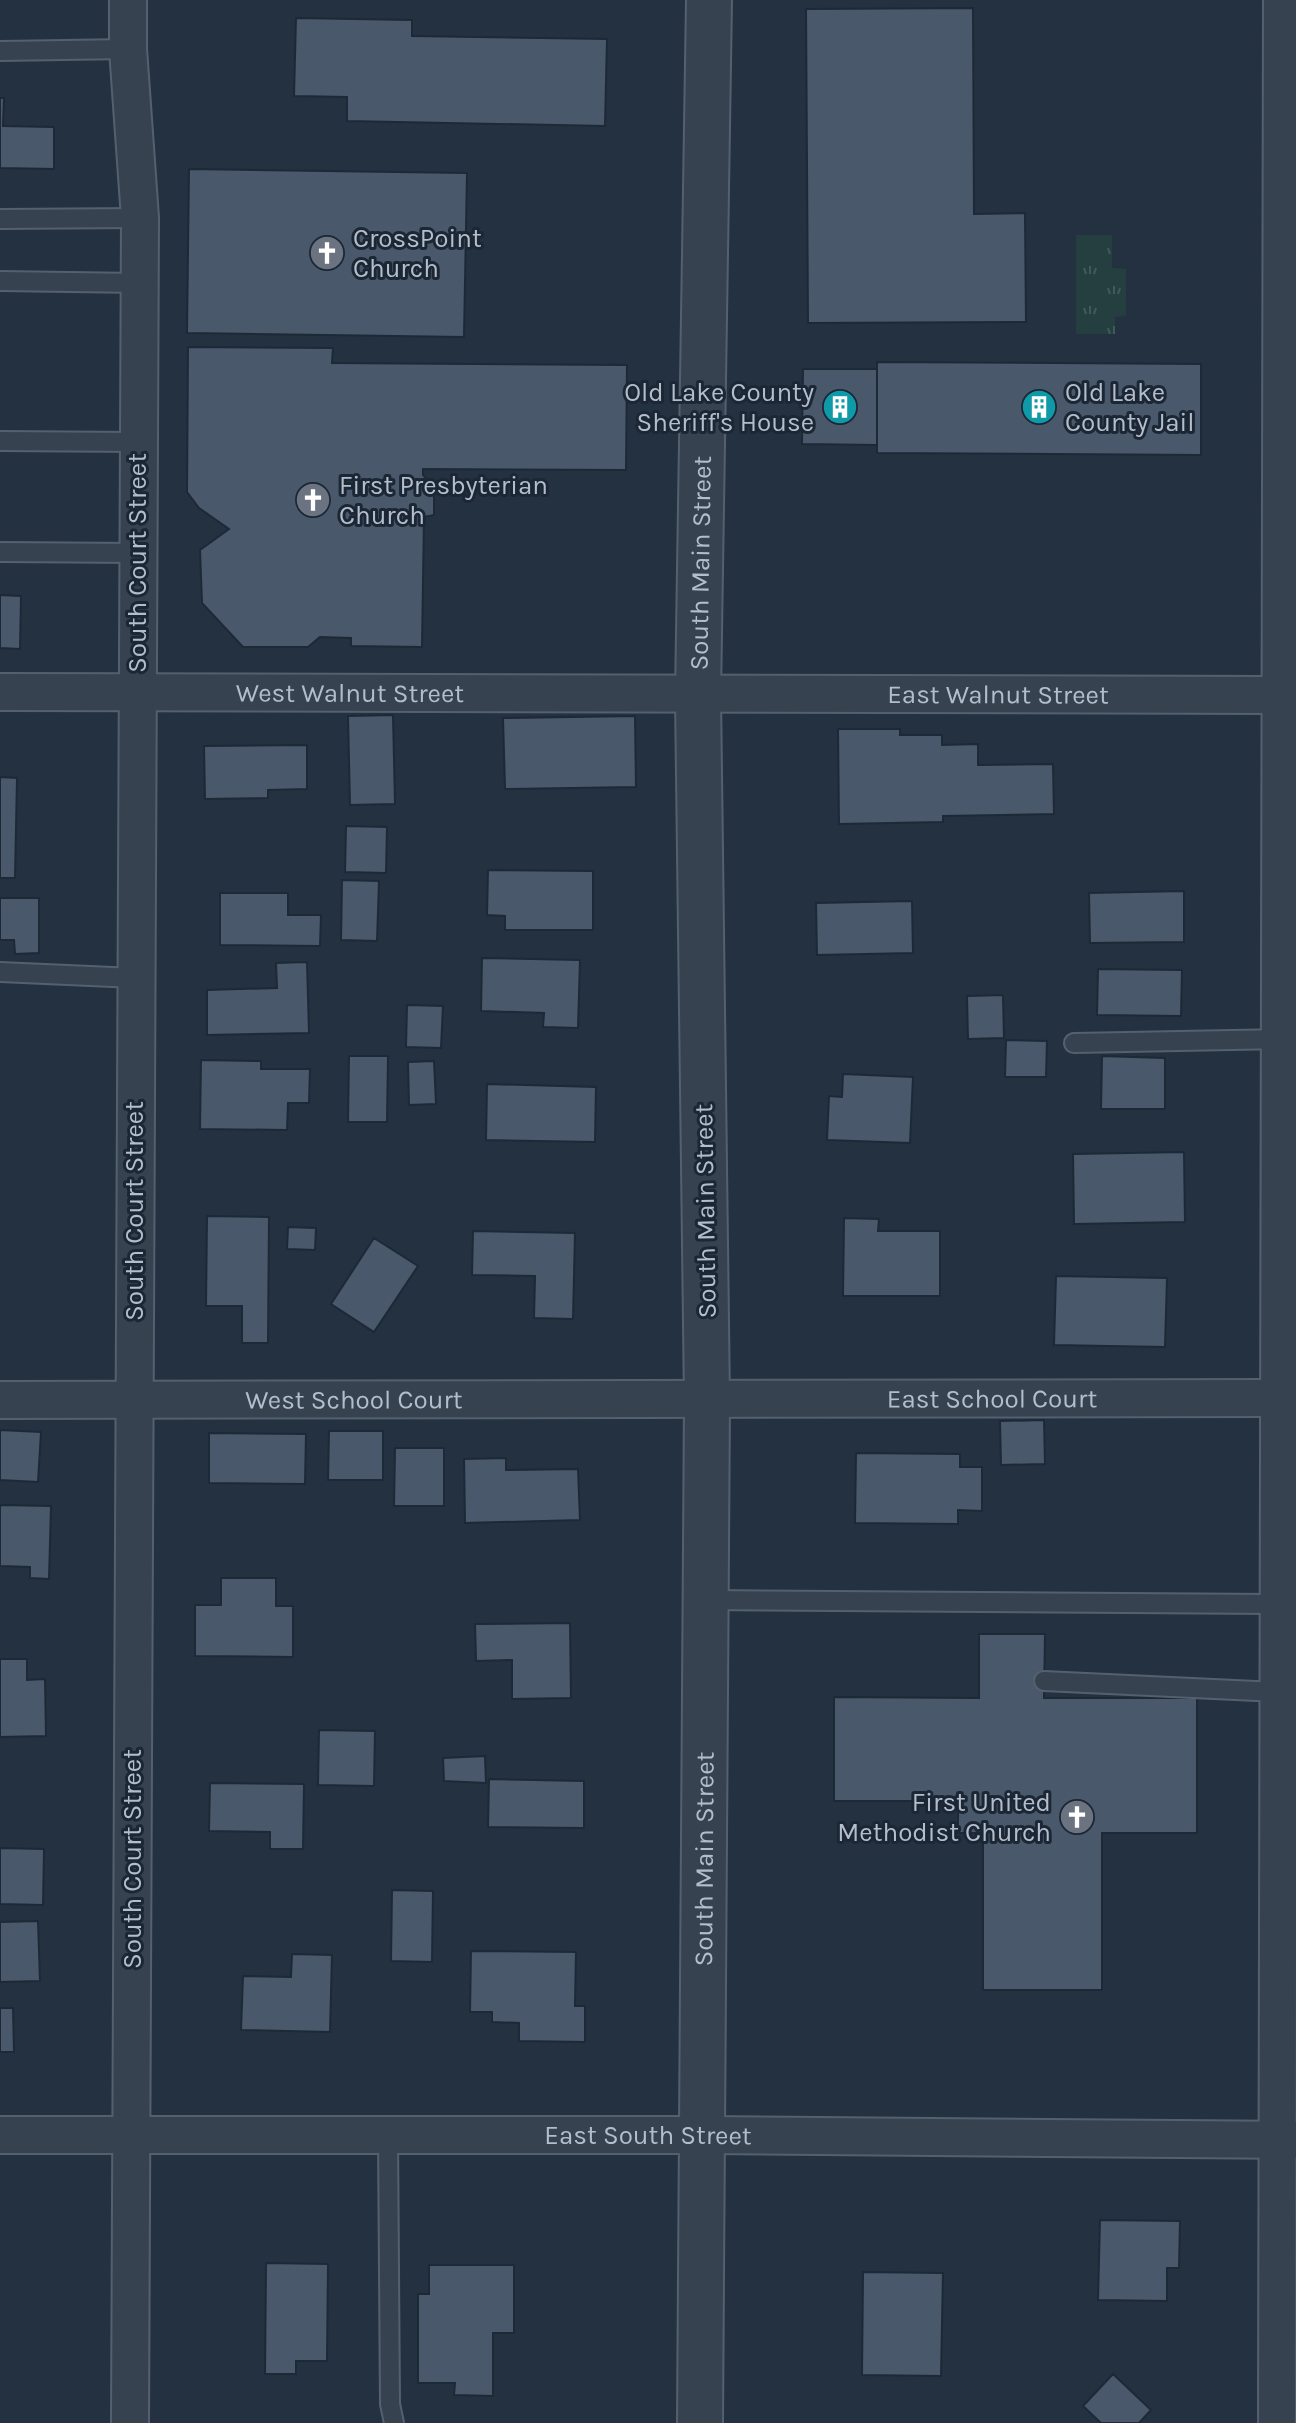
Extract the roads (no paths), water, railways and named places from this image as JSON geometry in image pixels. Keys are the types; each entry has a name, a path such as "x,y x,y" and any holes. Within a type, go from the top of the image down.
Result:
{"street":[{"name":"South Court Street","path":"128,0 128,49 140,218 130,2423"},
{"name":"South Main Street","path":"700,2423 707,1401 698,696 709,0"},
{"path":"1277,2423 1286,2140 1278,1692 1287,1604 1288,1397 1280,1039 1288,695 1289,76 1282,0"},
{"name":"West Walnut Street","path":"0,692 698,696"},
{"name":"East Walnut Street","path":"698,696 1288,695"},
{"name":"East School Court","path":"707,1401 1288,1397"},
{"name":"West School Court","path":"0,1400 707,1401"},
{"name":"East South Street","path":"0,2135 703,2135 1286,2140"}],"lane":[{"path":"0,51 128,49"},
{"path":"0,219 140,218"},
{"path":"0,281 140,283"},
{"path":"0,441 138,442"},
{"path":"0,552 138,553"},
{"path":"0,972 135,978"},
{"path":"1074,1043 1280,1039"},
{"path":"706,1600 1287,1604"},
{"path":"1044,1681 1278,1692"},
{"path":"388,2135 390,2404 394,2423"}],"place":[{"name":"CrossPoint Church","path":"327,253"},
{"name":"Old Lake County Sheriff's House","path":"840,407"},
{"name":"Old Lake County Jail","path":"1039,407"},
{"name":"First Presbyterian Church","path":"313,500"},
{"name":"First United Methodist Church","path":"1077,1817"}]}
